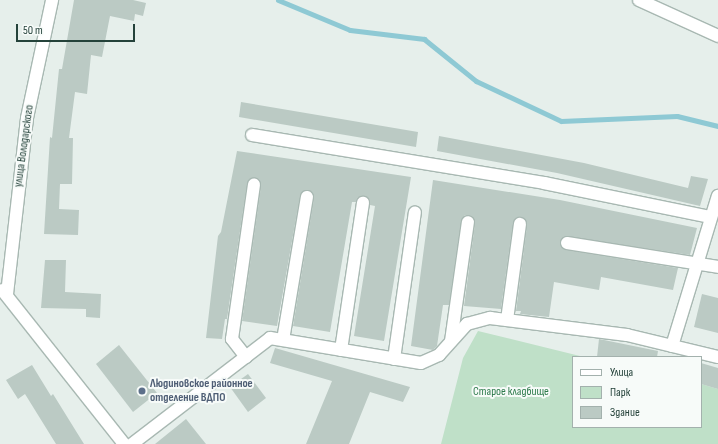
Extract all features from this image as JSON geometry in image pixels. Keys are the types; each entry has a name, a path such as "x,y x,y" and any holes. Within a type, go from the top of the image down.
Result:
{"street":[{"name":"улица Володарского","path":"52,0 26,118 3,291 124,444"},
{"path":"639,0 718,36"},
{"path":"252,135 544,183 710,217"},
{"path":"246,356 232,339 254,185"},
{"path":"283,340 307,196"},
{"path":"672,346 698,262 710,217 718,196"},
{"path":"341,350 363,203"},
{"path":"394,359 415,212"},
{"path":"451,342 468,222"},
{"path":"507,320 520,224"},
{"path":"567,244 698,262 718,267"},
{"path":"132,444 270,338 421,363 439,355 467,324 490,318 627,336 718,357"}],"green space":[{"name":"Старое кладбище","path":"478,331 580,356 572,356 572,428 702,428 702,384 718,389 718,444 441,444 463,358"}],"building":[{"path":"74,0 133,0 146,3 143,16 135,14 134,21 110,16 102,57 91,55 87,94 75,92 69,138 73,138 72,184 60,184 59,209 79,210 78,235 44,234 50,137 52,138 59,69 62,69"},
{"path":"241,102 418,132 416,147 239,117"},
{"path":"439,136 584,163 688,188 691,176 708,179 700,206 557,173 437,151"},
{"path":"237,151 411,177 384,341 354,336 375,206 370,205 370,200 364,196 357,198 356,202 352,202 330,332 293,326 314,198 312,192 308,190 300,196 277,326 242,321 261,186 259,179 255,178 247,184 227,319 225,319 222,339 206,338 218,236 221,232"},
{"path":"433,180 560,200 697,228 690,255 564,236 560,245 566,250 678,268 673,290 601,277 599,290 554,282 549,317 520,314 521,311 516,311 527,225 521,217 517,217 513,223 501,309 464,306 475,223 472,216 465,215 461,221 449,305 443,305 437,346 433,350 411,346"},
{"path":"45,260 66,260 65,292 101,294 100,318 86,317 86,309 41,308"},
{"path":"702,294 718,298 718,333 694,327"},
{"path":"599,339 658,351 657,356 597,356"},
{"path":"119,345 157,393 133,412 96,364"},
{"path":"275,348 410,387 403,402 370,392 349,444 306,444 332,381 270,363"},
{"path":"702,363 718,368 718,389 702,384"},
{"path":"32,365 51,396 53,394 84,444 56,444 25,394 18,399 6,380"},
{"path":"248,374 266,398 248,412 230,387"},
{"path":"186,419 206,444 155,444"}],"waterway":[{"path":"278,0 350,30 424,39 476,81 561,121 677,116 718,126"}],"place":[{"name":"Людиновское районное отделение ВДПО","path":"142,391"}]}
